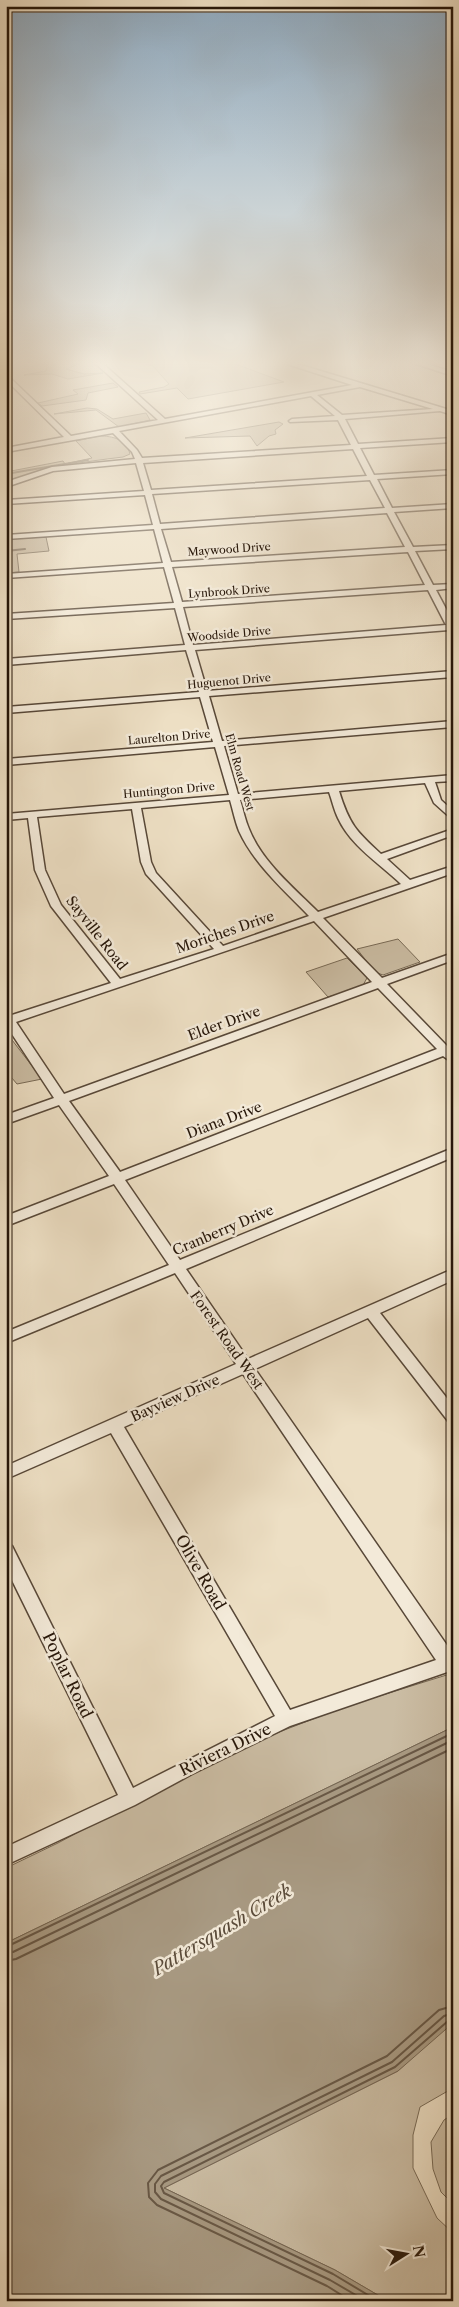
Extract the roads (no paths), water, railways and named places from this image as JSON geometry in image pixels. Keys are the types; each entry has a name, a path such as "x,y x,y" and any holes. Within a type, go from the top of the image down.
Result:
{"street":[{"path":"6,485 30,475 53,470"},
{"name":"Elm Road West","path":"142,470 190,648 244,830 255,849 314,917 450,1053"},
{"path":"368,470 452,628"},
{"path":"6,502 453,472"},
{"path":"6,537 453,506"},
{"name":"Maywood Drive","path":"6,576 167,564 453,547"},
{"name":"Lynbrook Drive","path":"6,617 453,586"},
{"name":"Woodside Drive","path":"6,662 452,628"},
{"name":"Huguenot Drive","path":"6,710 453,674"},
{"name":"Laurelton Drive","path":"6,762 453,724"},
{"name":"Huntington Drive","path":"6,817 453,778"},
{"path":"429,780 437,801 453,817"},
{"path":"333,788 346,825 378,859 409,885"},
{"path":"136,805 146,862 151,874 221,950"},
{"name":"Sayville Road","path":"32,814 40,870 56,906 117,983"},
{"path":"378,859 453,832"},
{"name":"Moriches Drive","path":"7,1019 221,950 453,869"},
{"name":"Elder Drive","path":"6,1120 453,956"},
{"name":"Forest Road West","path":"7,1019 176,1267 450,1662"},
{"name":"Diana Drive","path":"6,1221 450,1053"},
{"name":"Cranberry Drive","path":"6,1338 453,1152"},
{"name":"Bayview Drive","path":"6,1473 453,1274"},
{"path":"370,1310 453,1417"},
{"name":"Olive Road","path":"115,1426 286,1719"},
{"name":"Poplar Road","path":"6,1551 129,1799"},
{"name":"Riviera Drive","path":"6,1856 129,1799 186,1768 286,1719 450,1662"}],"water":[{"name":"Pattersquash Creek","path":"453,1727 453,2023 398,2071 164,2188 335,2270 388,2301 6,2301 6,1943"}],"waterway":[{"path":"6,474 31,470"},
{"path":"6,551 25,549"}]}
